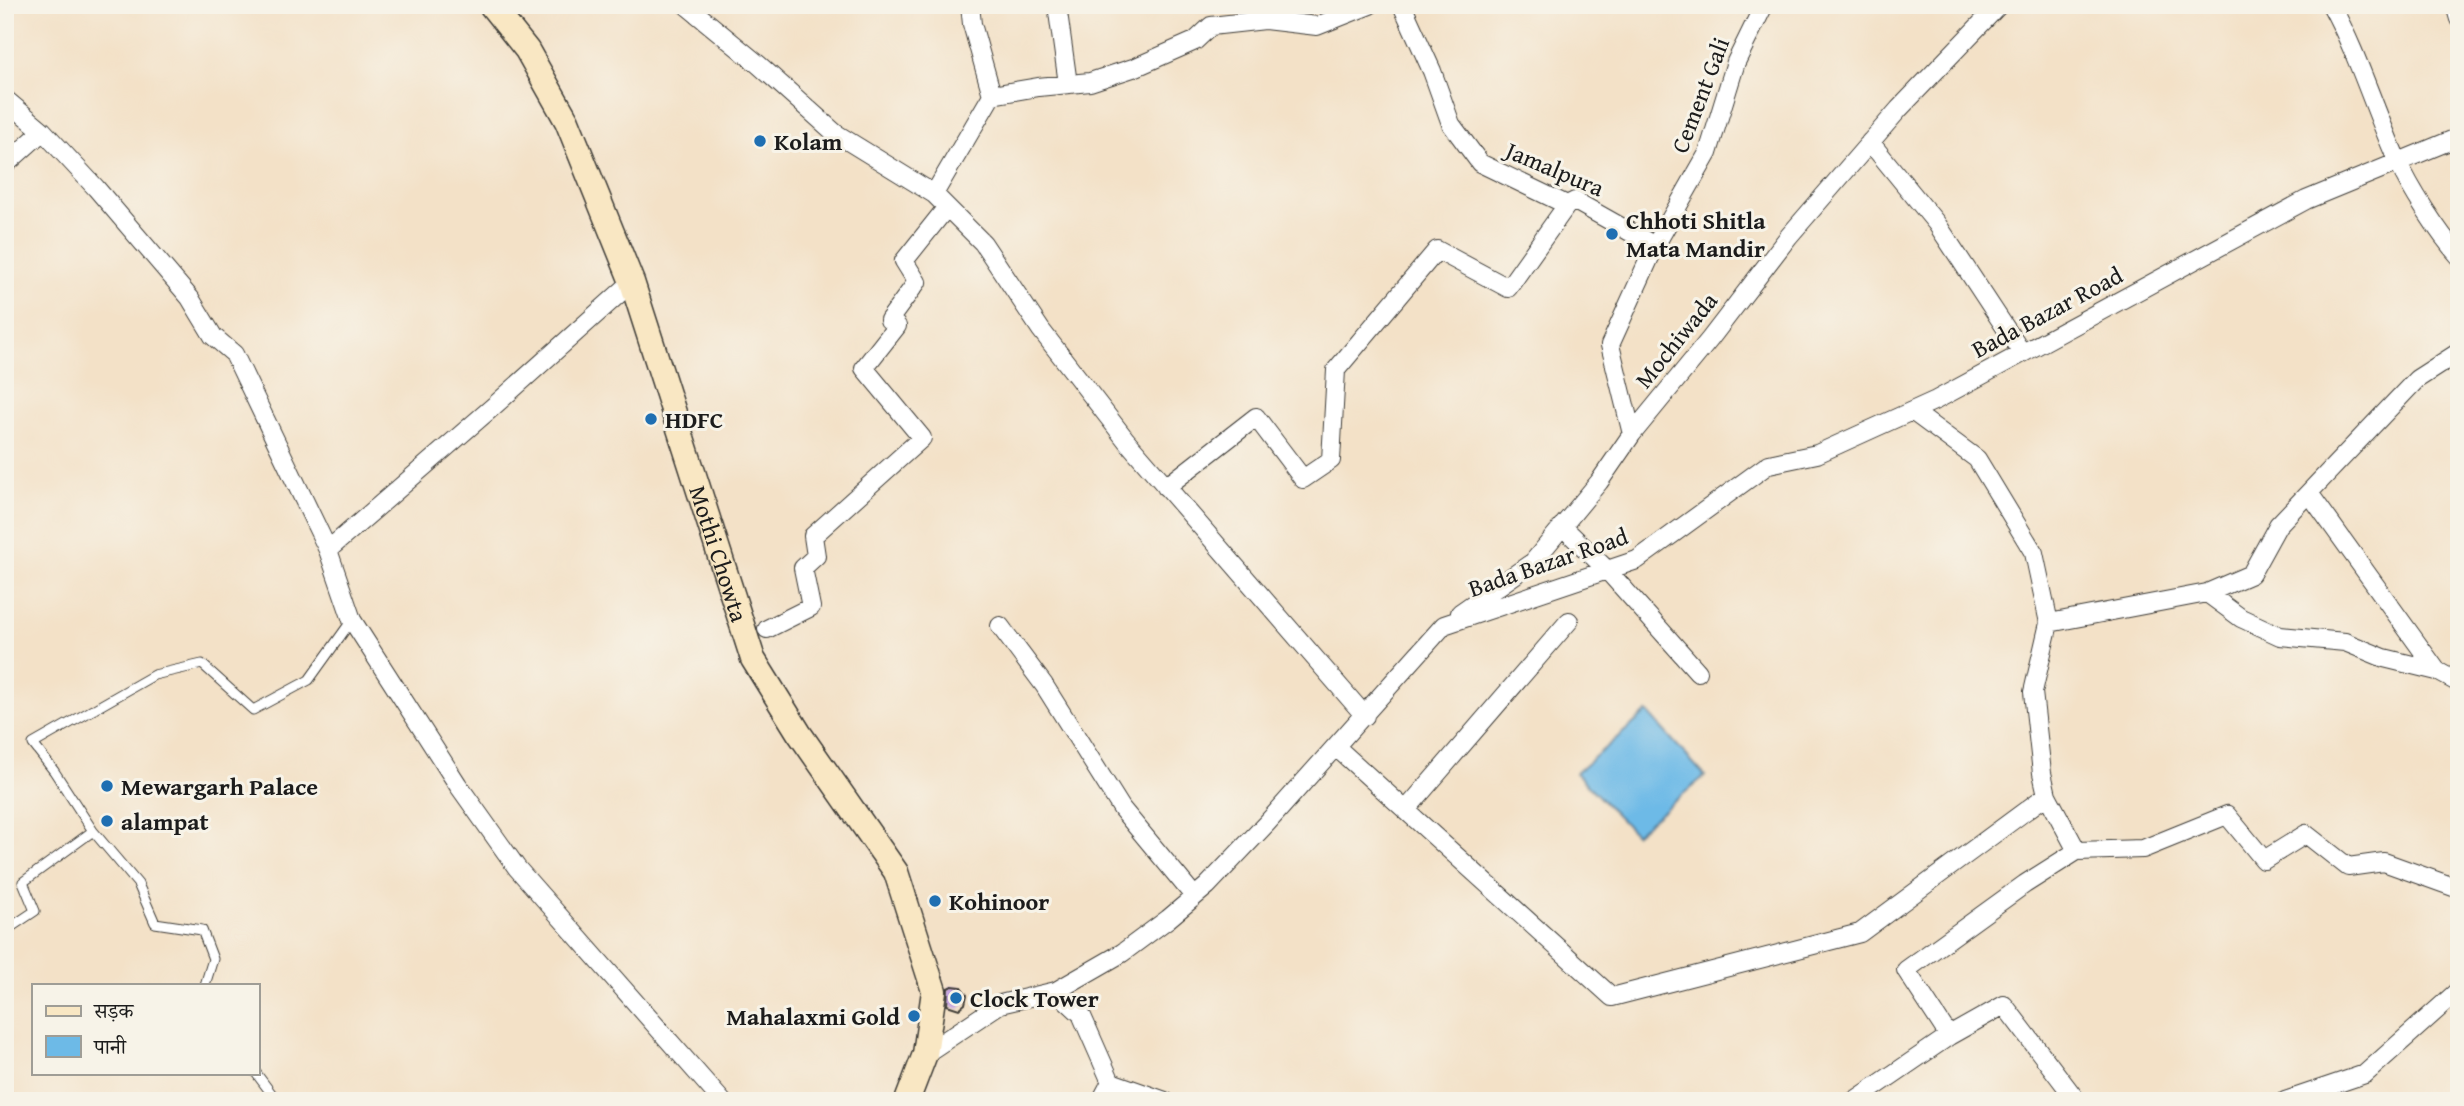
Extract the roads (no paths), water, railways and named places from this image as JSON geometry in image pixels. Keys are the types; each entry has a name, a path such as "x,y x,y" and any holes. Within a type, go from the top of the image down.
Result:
{"main road":[{"name":"Mothi Chowta","path":"491,5 527,50 566,121 632,282 753,659 799,733 896,872 934,991 926,1054 903,1099"}],"street":[{"path":"686,5 835,132 934,194 983,243 1041,330 1126,440 1365,716"},
{"path":"934,194 992,95 972,24 971,5"},
{"path":"1057,5 1068,84"},
{"path":"992,95 1090,82 1136,67 1195,41 1211,26 1265,20 1317,26 1370,5"},
{"name":"Jamalpura","path":"1402,5 1432,71 1451,124 1480,163 1567,205 1575,201 1655,246"},
{"name":"Cement Gali","path":"1632,433 1610,345 1655,246 1708,153 1736,62 1763,5"},
{"name":"Mochiwada","path":"1444,625 1533,562 1599,482 1632,433 1710,339 1789,236 1870,142 1999,5"},
{"path":"2331,5 2344,29 2398,162 2445,239 2459,256"},
{"path":"2455,5 2459,19"},
{"path":"5,99 43,131 136,232 190,298 213,336 234,354 328,550 352,620 458,785 517,868 722,1101"},
{"path":"5,165 43,131"},
{"name":"Bada Bazar Road","path":"1444,625 1637,560 1769,464 1817,454 1912,411 2306,200 2459,137"},
{"path":"1870,142 1937,224 2022,354"},
{"path":"1166,486 1256,416 1303,480 1332,460 1336,370 1437,250 1508,288 1567,205"},
{"path":"767,629 811,607 803,568 816,556 813,536 922,438 864,368 897,326 889,320 917,282 904,261 947,207"},
{"path":"328,550 632,282"},
{"path":"2049,623 2207,593 2251,573 2278,526 2309,493 2417,379 2459,352"},
{"path":"1912,411 1977,459 2034,553 2049,623 2033,692 2042,773 2048,795 2077,851"},
{"path":"2309,493 2437,671"},
{"path":"1563,526 1698,672"},
{"path":"2207,593 2241,618 2280,636 2345,642 2384,658 2437,671 2459,683"},
{"path":"1406,810 1569,621"},
{"path":"926,1054 1000,1004 1056,991 1122,953 1194,896 1267,823 1444,625"},
{"path":"1000,626 1044,685 1122,809 1194,896"},
{"path":"1336,747 1612,997 1860,933 2048,795"},
{"path":"1949,1036 1906,971 2025,884 2077,851 2143,849 2227,815 2264,860 2306,834 2348,867 2384,862 2459,889"},
{"path":"2285,1101 2365,1074 2459,990"},
{"path":"1056,991 1081,1014 1111,1082 1165,1101"},
{"path":"1854,1101 1949,1036 2004,1005 2077,1101"},
{"path":"1101,1101 1111,1082"}],"lane":[{"path":"205,984 213,959 202,930 155,923 138,884 93,831 33,744 154,675 202,664 253,710 309,680 352,620"},
{"path":"5,932 35,911 23,882 93,831"},
{"path":"258,1074 277,1101"},
{"path":"5,1091 12,1101"}],"water":[{"path":"1647,712 1705,776 1635,834 1576,773"}],"place":[{"name":"Kolam","path":"760,141"},
{"name":"Chhoti Shitla Mata Mandir","path":"1612,234"},
{"name":"HDFC","path":"651,419"},
{"name":"Mewargarh Palace","path":"107,786"},
{"name":"alampat","path":"107,821"},
{"name":"Kohinoor","path":"935,901"},
{"name":"Clock Tower","path":"956,998"},
{"name":"Mahalaxmi Gold","path":"914,1016"}]}
